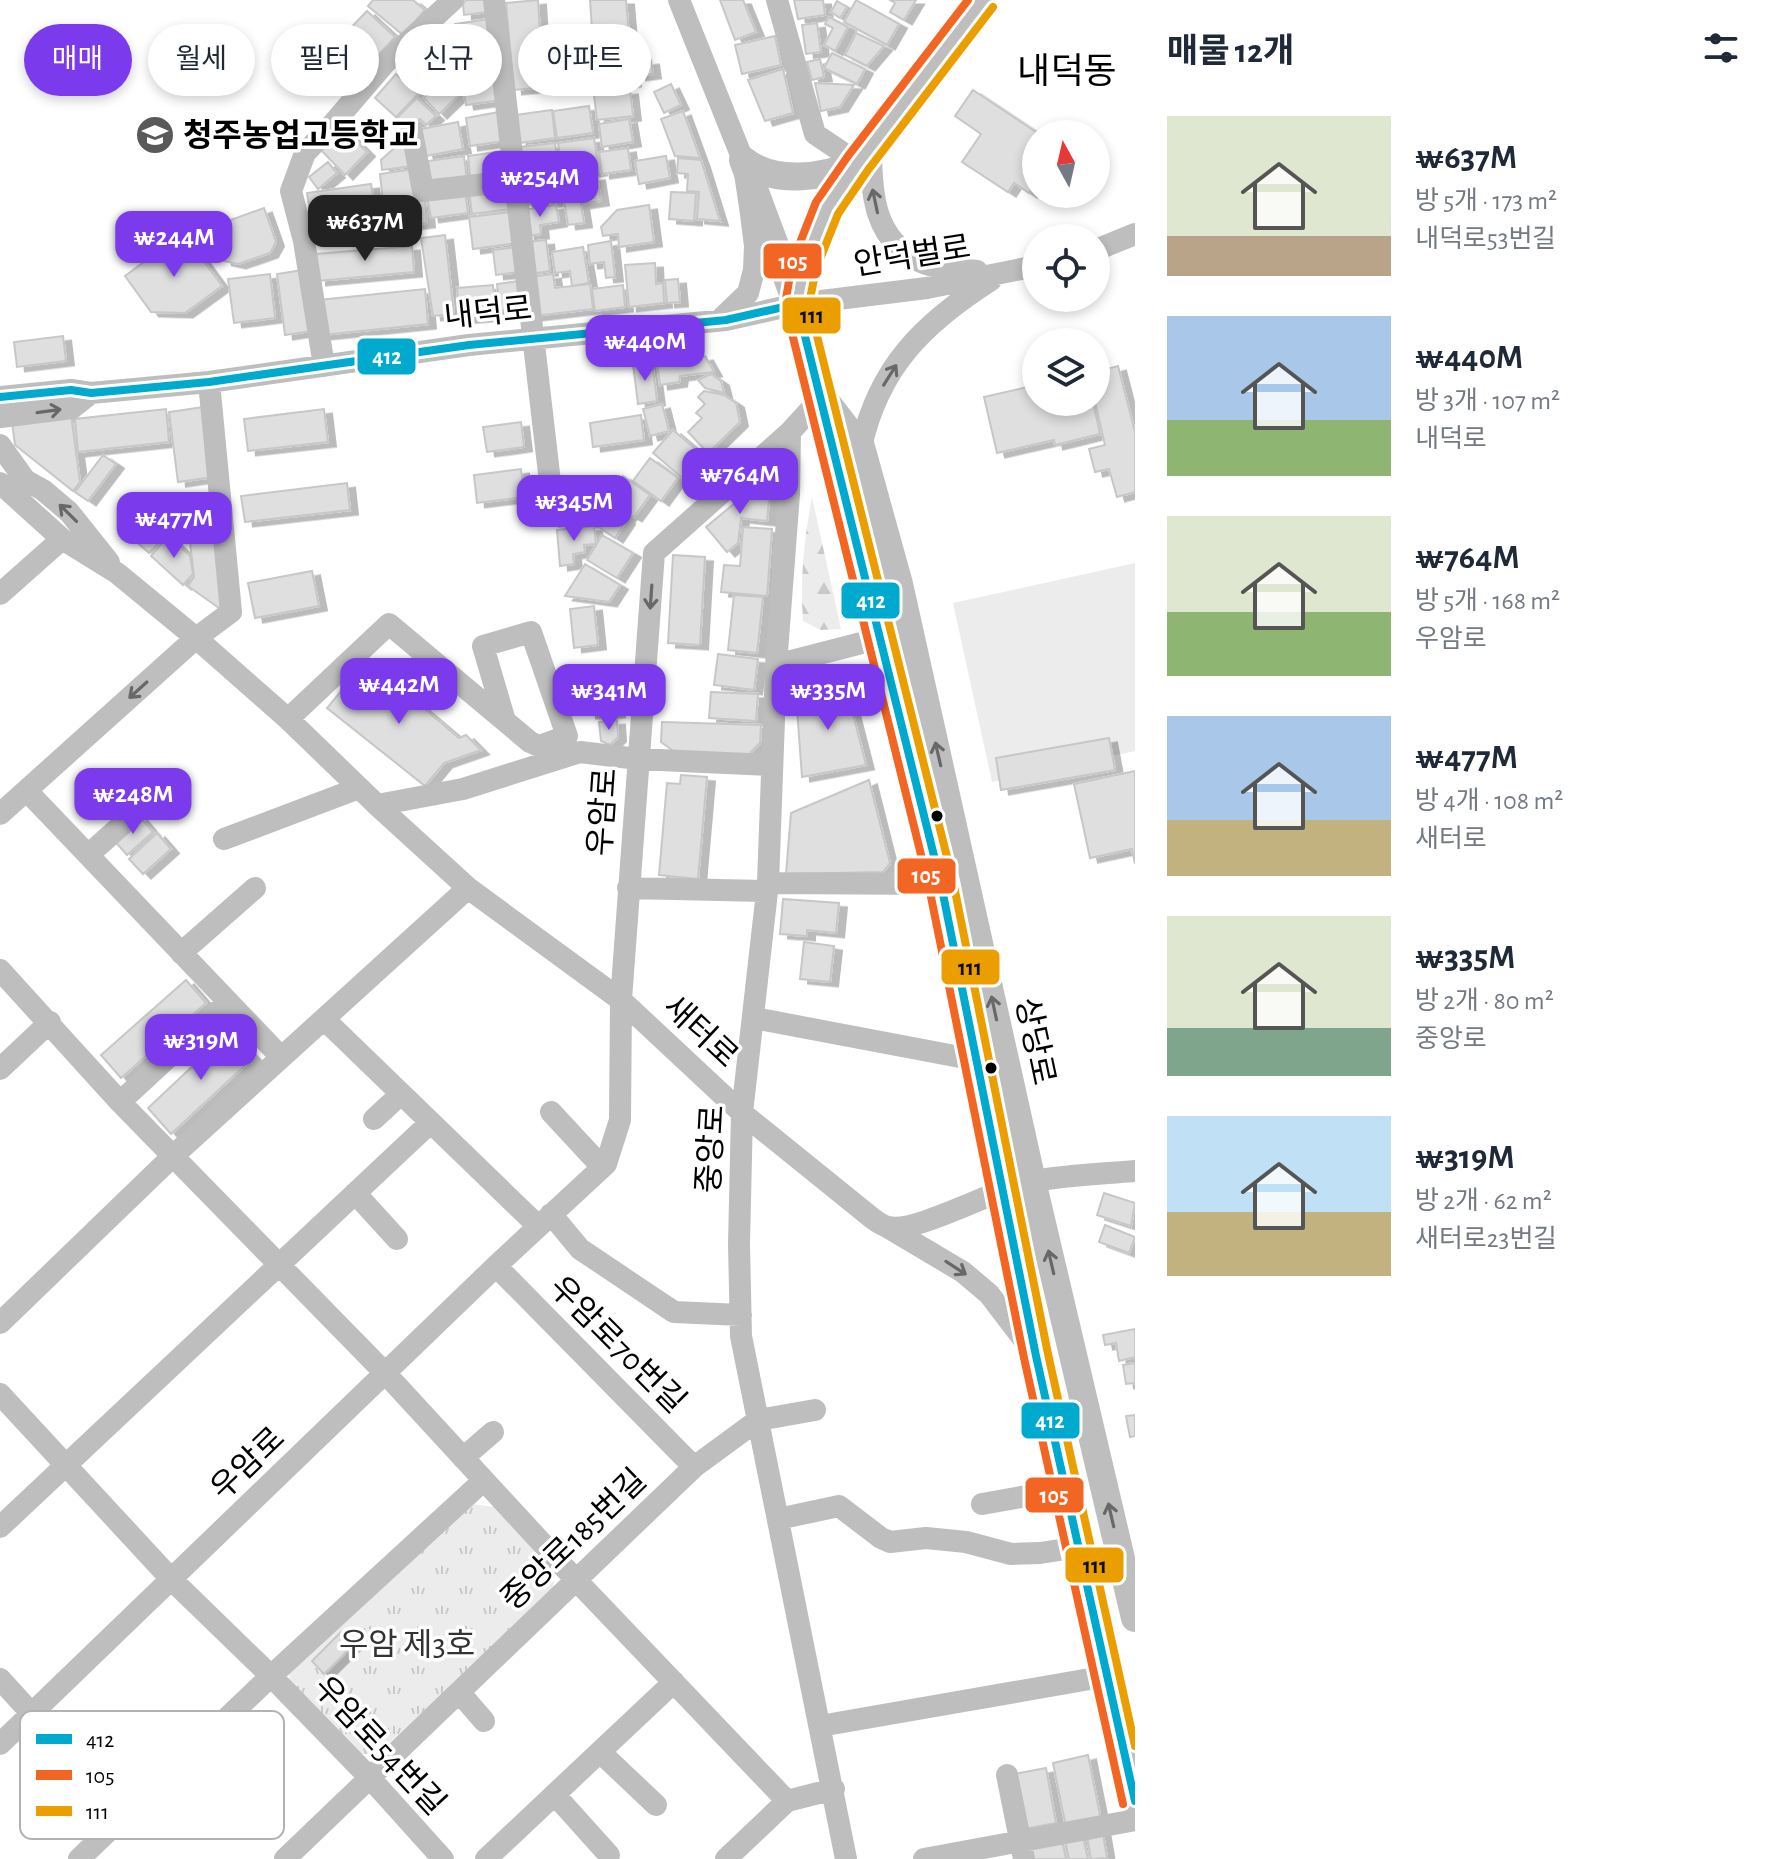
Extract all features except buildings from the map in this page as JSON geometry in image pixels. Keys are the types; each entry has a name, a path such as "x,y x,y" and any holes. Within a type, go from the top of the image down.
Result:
{"main road":[{"path":"743,160 754,169 781,176 831,171 864,155"},
{"name":"상당로","path":"743,160 797,304 941,884 1036,1356 1135,1801"},
{"name":"상당로","path":"822,397 861,447 899,584 1032,1181 1135,1618"}],"street":[{"path":"324,366 304,241 291,191 305,153 428,9 453,0"},
{"path":"494,0 550,482"},
{"path":"679,0 743,160 755,246 754,270 748,293 719,321"},
{"path":"777,0 815,134 864,155"},
{"path":"797,304 799,281 827,208 983,0"},
{"path":"412,132 423,191 514,181"},
{"path":"864,155 875,210 897,245 921,262 1003,273"},
{"path":"1110,244 1135,234"},
{"name":"안덕벌로","path":"797,304 927,288 1022,269"},
{"path":"861,447 884,383 911,342 938,317 1003,273"},
{"name":"내덕로","path":"0,410 71,390 91,393 209,382 469,345 719,321 797,304"},
{"path":"0,814 196,638 231,612 209,382"},
{"name":"우암로","path":"35,1711 544,1220 606,1164 620,1120 621,1000 654,553 790,432 822,397"},
{"path":"0,410 4,432 0,445 25,480 43,490 69,512 117,573"},
{"name":"중앙로","path":"790,432 789,494 776,665 768,887 742,1113 739,1244 741,1336 846,1859"},
{"path":"0,483 62,539 117,573"},
{"path":"0,594 62,539"},
{"name":"새터로","path":"117,573 288,719 468,888 621,1000 742,1113 872,1218 963,1272 989,1294 1036,1356"},
{"path":"288,719 389,624 530,742 539,746 567,736 531,632 483,646 505,721"},
{"path":"776,665 881,638"},
{"path":"377,805 463,789 580,752 638,759 772,765"},
{"path":"224,839 359,788"},
{"path":"27,791 281,1057"},
{"path":"88,855 134,814"},
{"path":"628,888 941,884"},
{"path":"181,953 255,888"},
{"path":"0,1323 173,1156 468,888"},
{"path":"0,970 120,1102 386,1374 483,1481 787,1801"},
{"path":"120,1102 228,1002"},
{"name":"상당로","path":"754,1018 976,1060"},
{"path":"324,1019 430,1123 580,1249 674,1312 741,1315"},
{"path":"0,1069 50,1022"},
{"path":"374,1119 401,1094"},
{"path":"551,1112 602,1167"},
{"path":"0,1527 430,1123"},
{"path":"889,1228 940,1217 1002,1189 1032,1181 1135,1171"},
{"path":"355,1193 397,1239"},
{"name":"우암로70번길","path":"496,1266 694,1467"},
{"name":"우암로54번길","path":"0,1394 172,1580 271,1676 443,1859"},
{"path":"758,1420 815,1410"},
{"name":"중앙로185번길","path":"285,1859 694,1467 758,1420"},
{"path":"463,1458 493,1432"},
{"name":"우암로54번길","path":"234,1711 483,1481"},
{"path":"982,1504 1066,1489"},
{"path":"778,1519 839,1506 890,1542 926,1538 966,1542 1011,1554 1079,1547"},
{"path":"820,1726 1107,1676"},
{"path":"0,1679 29,1711"},
{"path":"486,1859 674,1682"},
{"path":"459,1692 484,1721"},
{"name":"우암로","path":"0,1744 20,1725"},
{"path":"600,1752 656,1805"},
{"path":"1007,1775 1022,1850"},
{"path":"726,1859 787,1801 834,1789"},
{"path":"560,1790 609,1855"},
{"path":"924,1859 982,1848 1022,1850 1135,1820"},
{"name":"우암로54번길","path":"79,1859 100,1839"}],"green space":[{"path":"812,497 841,629 821,630 803,621 803,559"},
{"path":"1135,563 1135,751 992,782 953,603"},
{"name":"우암 제3호","path":"472,1504 495,1507 555,1568 553,1592 377,1754 360,1754 290,1684 289,1669"}],"transit line":[{"name":"105","path":"968,0 816,202 792,263 785,305 929,887 1024,1358 1123,1804"},
{"name":"111","path":"993,7 838,214 816,269 809,304 953,881 1048,1354 1135,1746"},
{"name":"412","path":"0,397 71,390 91,393 209,382 469,345 726,320 797,304 941,884 1036,1356 1135,1801"}],"place":[{"name":"청주농업고등학교","path":"155,135"}],"district":[{"name":"내덕동","path":"1067,70"}]}
